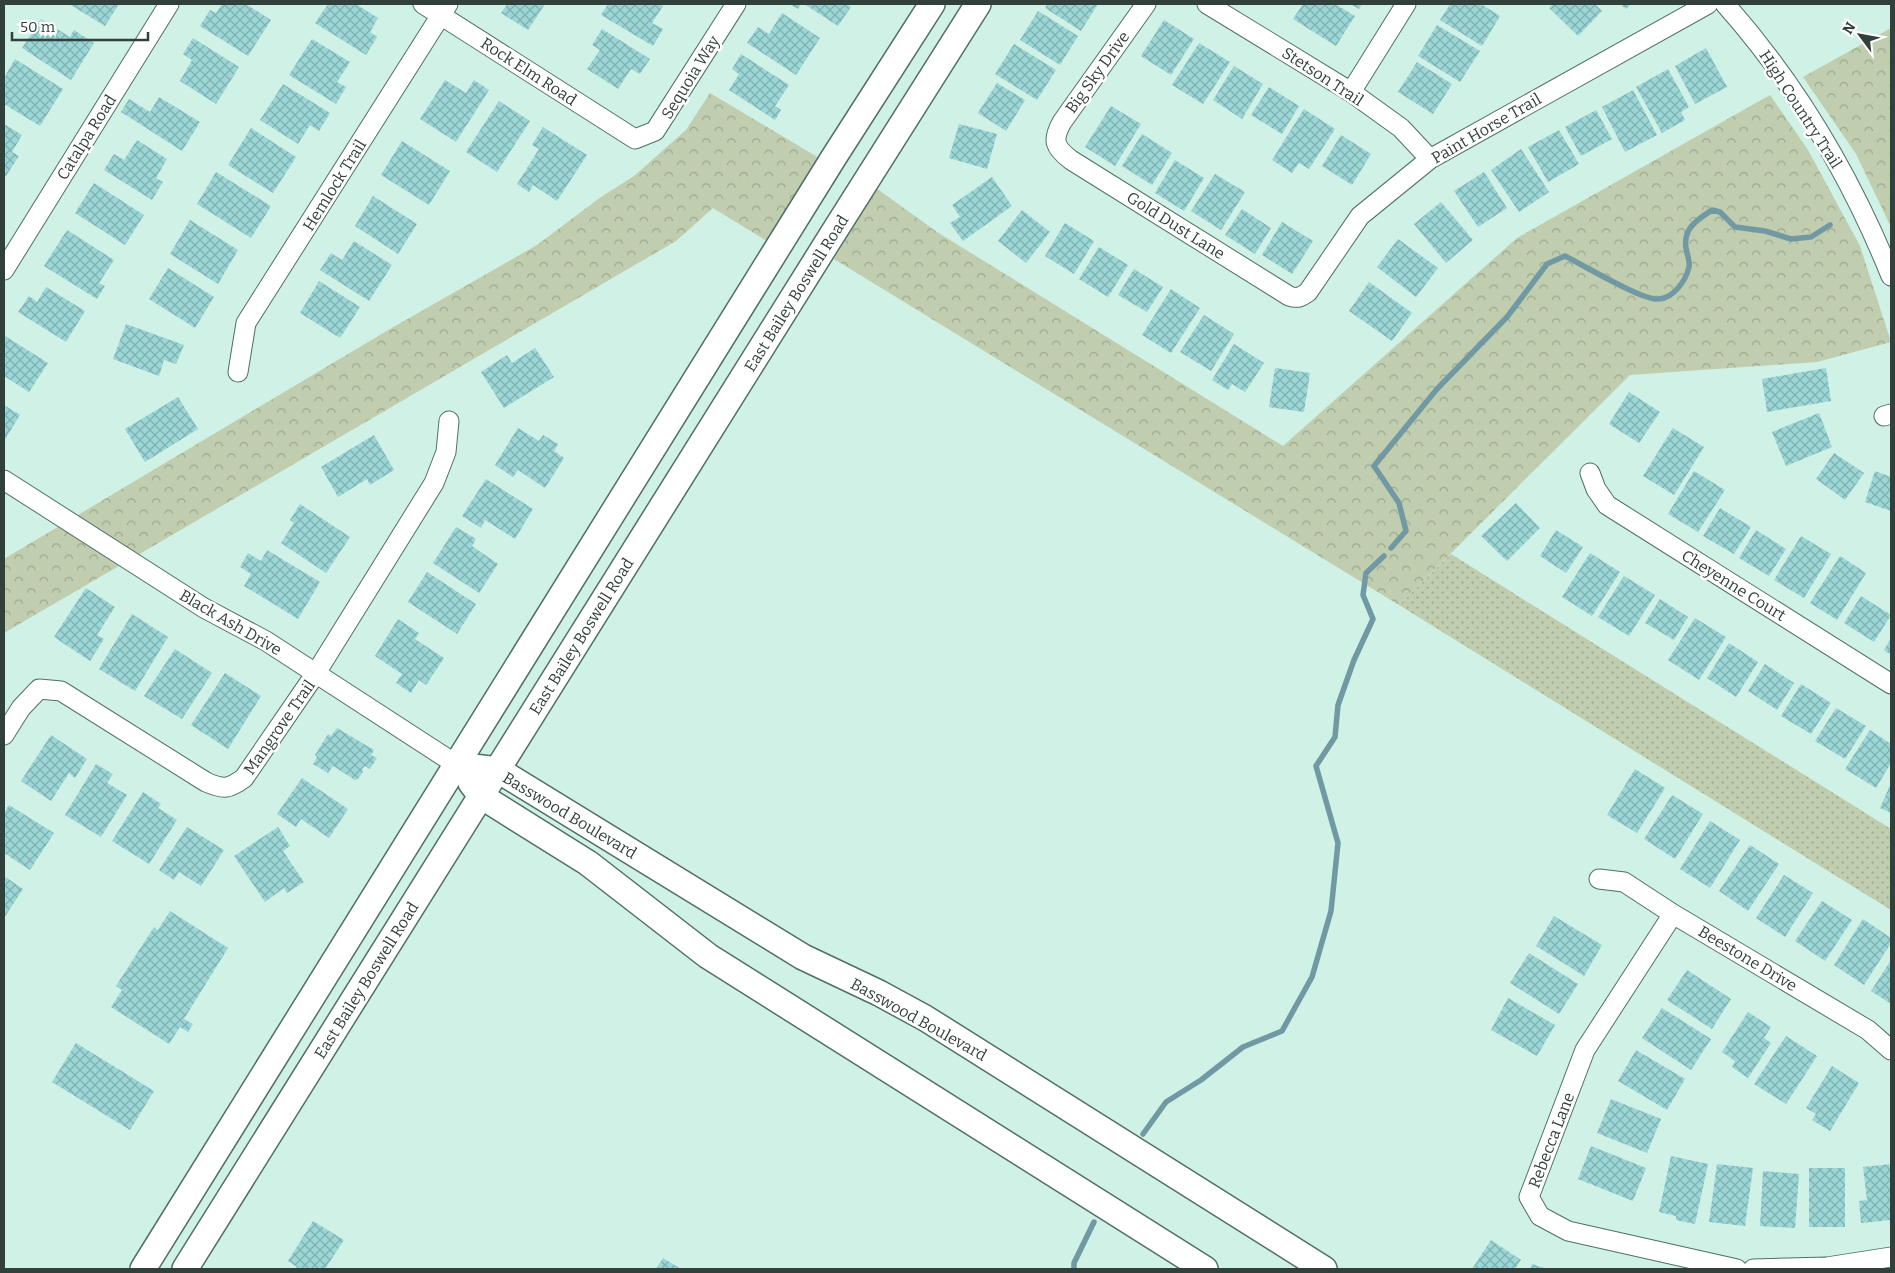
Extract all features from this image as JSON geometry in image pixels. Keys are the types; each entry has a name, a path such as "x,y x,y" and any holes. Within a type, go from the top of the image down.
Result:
{"main road":[{"path":"143,1269 834,157 932,4"},
{"name":"East Bailey Boswell Road","path":"185,1269 978,4"},
{"name":"Basswood Boulevard","path":"457,765 498,770 782,945 902,1005 948,1031 1324,1269"},
{"name":"Basswood Boulevard","path":"457,765 481,796 588,863 708,956 1205,1269"},
{"path":"318,988 348,1010"}],"street":[{"name":"Catalpa Road","path":"4,270 169,4"},
{"name":"Rock Elm Road","path":"423,4 445,9 634,139"},
{"name":"Sequoia Way","path":"634,139 655,131 736,4"},
{"name":"Big Sky Drive","path":"1056,143 1056,134 1062,122 1146,4"},
{"name":"Stetson Trail","path":"1207,4 1350,92 1401,128 1430,159"},
{"path":"1350,92 1406,4"},
{"name":"Paint Horse Trail","path":"1301,297 1308,292 1360,216 1430,159 1708,4"},
{"name":"High Country Trail","path":"1725,4 1767,54 1819,131 1869,226 1891,276"},
{"name":"Hemlock Trail","path":"238,372 246,323 445,9"},
{"name":"Gold Dust Lane","path":"1056,143 1063,154 1071,160 1289,296 1301,297"},
{"name":"Mangrove Trail","path":"4,735 21,708 39,689 61,691 206,782 219,787 231,788 244,778 255,765 316,673 434,483 446,452 448,421"},
{"name":"Cheyenne Court","path":"1590,473 1596,489 1607,505 1891,684"},
{"name":"Black Ash Drive","path":"4,480 204,608 266,641 457,765"},
{"name":"Beestone Drive","path":"1599,879 1624,882 1673,914 1868,1030 1891,1050"},
{"name":"Rebecca Lane","path":"1673,914 1585,1050 1529,1197 1540,1216 1568,1231 1737,1269"},
{"path":"1753,1269 1828,1267 1891,1257"}],"green space":[{"path":"1891,28 1891,227 1856,154 1803,77"},
{"path":"710,93 824,161 770,243 713,208 676,241 4,633 4,559 390,329 537,245 601,197 634,176 686,130"},
{"path":"1770,95 1808,150 1860,246 1891,342 1817,362 1630,375 1399,605 834,259 876,188 937,232 1283,446 1517,238"},
{"path":"1451,554 1891,829 1891,910 1399,605"}],"building":[{"path":"69,4 119,4 105,26"},
{"path":"222,4 246,4 271,20 248,56 200,26 210,10 216,13"},
{"path":"328,4 356,4 378,18 370,32 377,37 366,55 315,23"},
{"path":"507,4 545,4 528,30 501,13"},
{"path":"608,4 659,4 663,6 652,23 663,29 653,46 601,15"},
{"path":"789,4 801,4 798,9"},
{"path":"804,4 846,4 851,7 838,26"},
{"path":"1047,4 1098,4 1081,31 1045,8"},
{"path":"1303,4 1335,4 1355,16 1336,46 1293,19"},
{"path":"1350,4 1362,4 1359,9"},
{"path":"1450,4 1481,4 1500,16 1482,46 1440,20"},
{"path":"1553,4 1595,4 1602,11 1578,36 1549,8"},
{"path":"1620,4 1631,4 1626,9"},
{"path":"1038,11 1078,36 1060,65 1020,40"},
{"path":"782,13 820,38 796,75 747,43 758,27 769,34"},
{"path":"41,19 70,37 74,30 94,43 71,80 22,48"},
{"path":"1164,20 1194,39 1171,75 1141,56"},
{"path":"1437,25 1480,51 1460,82 1418,56"},
{"path":"602,29 650,59 640,74 631,69 618,89 587,69 600,50 592,45"},
{"path":"193,38 239,67 216,104 180,81 192,60 183,54"},
{"path":"312,39 350,62 337,82 346,87 336,104 289,75"},
{"path":"1199,43 1230,62 1203,104 1172,85"},
{"path":"1014,44 1056,70 1037,100 995,74"},
{"path":"1706,48 1727,87 1695,104 1675,66"},
{"path":"741,54 789,85 775,106 781,110 775,120 729,90 739,74 732,69"},
{"path":"15,59 63,89 40,126 4,104 4,78"},
{"path":"1417,62 1452,84 1433,114 1398,92"},
{"path":"1234,66 1263,84 1242,119 1213,100"},
{"path":"1668,69 1689,107 1681,112 1685,120 1662,133 1636,87"},
{"path":"445,80 466,93 474,80 489,90 456,142 420,119"},
{"path":"997,83 1025,100 1006,131 978,113"},
{"path":"283,84 330,113 319,131 310,125 298,144 260,120"},
{"path":"1269,87 1299,106 1282,134 1251,115"},
{"path":"1633,90 1657,135 1625,152 1602,107"},
{"path":"159,97 200,122 182,151 121,112 129,99 150,112"},
{"path":"499,101 530,121 497,172 466,152"},
{"path":"1111,106 1141,124 1115,166 1085,147"},
{"path":"1304,109 1335,129 1309,169 1299,163 1292,173 1272,160"},
{"path":"1596,110 1612,139 1581,156 1565,127"},
{"path":"4,124 22,135 12,152 19,156 6,176 4,175"},
{"path":"959,124 997,134 987,169 949,158"},
{"path":"543,127 587,155 557,201 533,185 529,192 517,184 539,149 532,145"},
{"path":"251,128 296,157 273,193 228,165"},
{"path":"1559,130 1579,164 1548,182 1528,147"},
{"path":"1142,134 1172,153 1152,185 1122,166"},
{"path":"1341,135 1371,154 1352,185 1322,166"},
{"path":"137,140 167,159 156,178 163,182 152,200 104,170 114,154 124,160"},
{"path":"402,141 450,171 429,205 381,175"},
{"path":"1521,149 1549,192 1519,212 1491,170"},
{"path":"1175,160 1204,178 1184,211 1155,193"},
{"path":"216,172 271,206 251,238 197,204"},
{"path":"1484,172 1507,208 1478,227 1454,191"},
{"path":"1215,174 1245,192 1221,230 1191,211"},
{"path":"992,177 1012,206 963,241 950,223 960,217 952,205"},
{"path":"94,183 144,215 125,245 75,213"},
{"path":"373,196 417,224 398,254 355,226"},
{"path":"1441,202 1473,240 1446,263 1414,224"},
{"path":"1242,209 1271,228 1255,254 1225,235"},
{"path":"1022,210 1050,232 1026,263 998,241"},
{"path":"190,220 238,250 218,284 170,254"},
{"path":"1282,222 1313,241 1292,274 1262,255"},
{"path":"1065,223 1094,241 1074,274 1045,256"},
{"path":"67,230 114,260 99,283 105,286 97,299 44,266"},
{"path":"1398,239 1438,268 1416,297 1377,267"},
{"path":"354,241 392,265 369,301 320,270 331,253 342,260"},
{"path":"1099,247 1128,265 1108,297 1079,279"},
{"path":"168,268 214,297 195,328 149,299"},
{"path":"1134,269 1163,287 1147,312 1118,295"},
{"path":"319,281 360,307 340,338 300,313"},
{"path":"1369,282 1412,313 1392,341 1349,311"},
{"path":"46,287 85,311 66,342 18,312 29,296 37,302"},
{"path":"1171,289 1200,308 1171,353 1142,335"},
{"path":"1204,315 1234,334 1211,371 1180,352"},
{"path":"126,324 184,345 176,364 164,360 159,376 113,359"},
{"path":"5,336 48,363 29,392 4,376"},
{"path":"1234,344 1264,363 1245,392 1232,384 1228,390 1212,380"},
{"path":"535,348 554,377 504,408 481,372 507,355 512,363"},
{"path":"1275,368 1310,373 1304,412 1269,407"},
{"path":"1826,368 1831,401 1767,412 1762,379"},
{"path":"1629,392 1660,412 1639,443 1609,424"},
{"path":"178,397 198,429 145,462 125,429"},
{"path":"4,405 20,415 4,441"},
{"path":"1819,413 1832,447 1786,466 1772,432"},
{"path":"518,428 539,441 543,435 558,444 554,451 564,458 545,488 518,470 513,477 495,465"},
{"path":"1673,428 1704,447 1674,495 1643,476"},
{"path":"374,435 394,470 370,485 367,479 338,497 321,467"},
{"path":"1834,453 1864,473 1845,500 1816,479"},
{"path":"1694,471 1725,490 1698,532 1668,514"},
{"path":"1875,471 1891,477 1891,511 1865,502"},
{"path":"486,479 533,509 515,539 485,520 481,528 462,516"},
{"path":"1516,503 1540,528 1507,561 1481,536"},
{"path":"300,504 350,537 326,573 281,543 294,523 290,520"},
{"path":"1720,508 1751,527 1734,554 1703,536"},
{"path":"456,527 476,539 472,546 498,564 479,593 433,563"},
{"path":"1556,530 1583,547 1566,573 1540,556"},
{"path":"1756,530 1786,549 1769,576 1739,558"},
{"path":"1801,536 1831,554 1804,598 1774,580"},
{"path":"267,550 320,582 298,619 244,586 251,574 240,567 248,553 261,561"},
{"path":"1590,553 1620,572 1592,616 1562,597"},
{"path":"1840,556 1866,573 1837,620 1810,603"},
{"path":"427,572 476,604 457,634 408,602"},
{"path":"1624,576 1655,595 1629,636 1598,617"},
{"path":"86,588 115,607 97,635 104,639 90,661 54,637"},
{"path":"1861,596 1891,615 1874,642 1844,623"},
{"path":"1660,599 1688,617 1674,640 1645,623"},
{"path":"132,614 168,637 135,691 99,669"},
{"path":"1695,618 1726,637 1699,680 1668,660"},
{"path":"398,619 419,633 415,639 444,658 426,685 419,680 411,693 396,683 402,674 375,656"},
{"path":"1891,638 1891,655 1884,650"},
{"path":"1729,643 1758,662 1736,697 1707,678"},
{"path":"175,649 212,673 182,719 144,696"},
{"path":"1765,664 1794,683 1777,710 1748,691"},
{"path":"225,673 261,696 228,749 191,725"},
{"path":"1801,684 1831,703 1811,734 1781,716"},
{"path":"1836,708 1866,726 1845,759 1815,741"},
{"path":"337,728 374,750 371,755 377,758 370,769 365,766 362,769 363,772 358,779 355,780 333,766 328,773 313,764 317,757 315,755 328,734 331,736"},
{"path":"1870,730 1891,744 1891,763 1876,788 1845,769"},
{"path":"51,735 87,759 75,778 69,773 51,801 21,781"},
{"path":"96,764 113,774 107,783 127,795 101,837 65,815"},
{"path":"1635,769 1665,788 1637,833 1607,815"},
{"path":"302,778 348,809 329,838 301,819 296,827 277,814"},
{"path":"1891,783 1891,813 1880,808"},
{"path":"143,792 161,804 158,808 177,820 149,864 112,841"},
{"path":"1672,795 1703,814 1675,859 1644,839"},
{"path":"9,805 54,833 30,870 4,853 4,813"},
{"path":"1710,821 1740,840 1710,888 1680,869"},
{"path":"187,827 224,850 201,886 179,872 174,880 159,870"},
{"path":"278,827 290,846 283,851 304,882 287,893 284,888 265,902 234,856"},
{"path":"1750,845 1779,864 1748,911 1719,891"},
{"path":"1784,875 1813,893 1785,937 1756,918"},
{"path":"4,876 23,889 4,918"},
{"path":"1822,901 1852,920 1825,961 1795,941"},
{"path":"170,911 228,948 184,1019 193,1024 188,1032 180,1027 169,1044 111,1007 122,990 116,986 154,927 158,930"},
{"path":"1554,916 1602,945 1584,976 1536,946"},
{"path":"1863,919 1891,938 1891,943 1864,985 1834,965"},
{"path":"1529,953 1578,984 1559,1014 1510,983"},
{"path":"1891,960 1891,1004 1871,991"},
{"path":"1687,970 1731,999 1712,1029 1667,1000"},
{"path":"1508,998 1555,1025 1537,1056 1491,1030"},
{"path":"1662,1008 1711,1039 1691,1070 1642,1038"},
{"path":"1748,1012 1771,1027 1764,1038 1771,1043 1748,1078 1732,1067 1735,1061 1722,1052"},
{"path":"1786,1036 1817,1056 1786,1104 1754,1084"},
{"path":"76,1043 154,1091 130,1130 52,1082"},
{"path":"1636,1050 1685,1079 1667,1110 1618,1081"},
{"path":"1832,1066 1859,1083 1830,1131 1812,1120 1816,1114 1806,1108"},
{"path":"1611,1099 1661,1119 1647,1153 1597,1133"},
{"path":"1591,1146 1646,1168 1633,1201 1578,1179"},
{"path":"1671,1156 1708,1164 1695,1224 1676,1220 1676,1216 1659,1212"},
{"path":"1717,1164 1753,1168 1745,1226 1709,1222"},
{"path":"1891,1164 1891,1220 1861,1223 1859,1201 1867,1200 1863,1167"},
{"path":"1809,1168 1845,1168 1845,1227 1809,1227"},
{"path":"1763,1171 1799,1174 1795,1228 1760,1226"},
{"path":"313,1221 344,1240 325,1269 296,1269 297,1267 288,1261"},
{"path":"1491,1240 1521,1260 1515,1269 1472,1269"},
{"path":"663,1258 681,1269 656,1269"},
{"path":"1532,1264 1547,1269 1530,1269"}],"waterway":[{"path":"1391,548 1406,531 1399,503 1374,466 1437,389 1507,317 1547,264 1565,256 1627,289 1659,299 1670,295 1682,283 1689,265 1686,248 1689,230 1696,221 1712,210 1720,212 1735,227 1765,231 1791,239 1811,237 1830,225"},
{"path":"1143,1134 1166,1102 1201,1080 1243,1047 1282,1031 1312,977 1331,911 1338,843 1316,766 1335,737 1338,705 1354,660 1373,619 1363,595 1366,573 1384,556"},
{"path":"1074,1269 1074,1263 1094,1222"}]}
